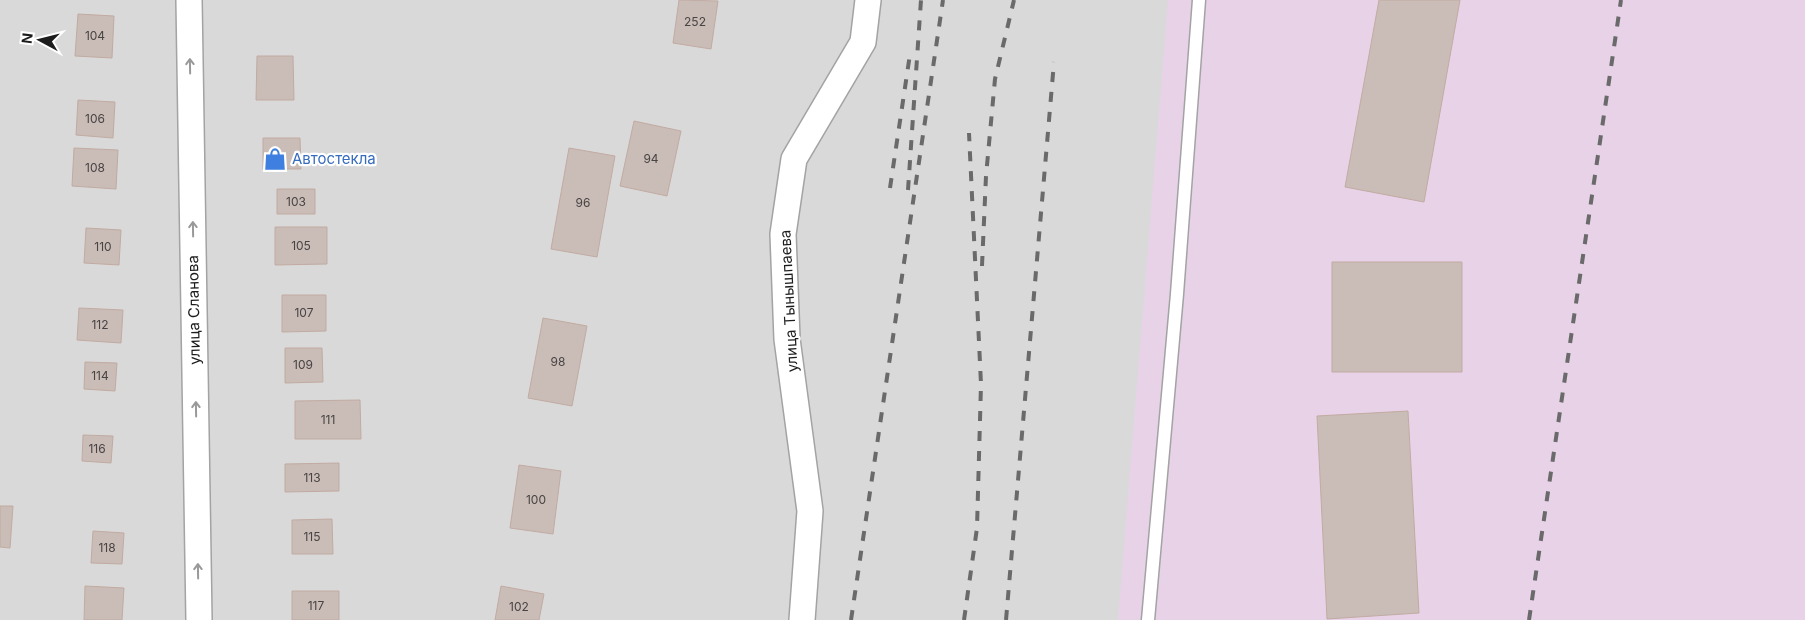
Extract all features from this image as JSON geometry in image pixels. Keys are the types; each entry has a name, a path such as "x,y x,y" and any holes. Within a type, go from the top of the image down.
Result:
{"street":[{"name":"улица Сланова","path":"189,0 199,620"},
{"name":"улица Тынышпаева","path":"802,620 810,511 787,339 783,234 794,158 863,42 868,0"}],"lane":[{"path":"1148,620 1177,294 1198,0"}],"shaded area":[{"path":"0,0 1805,0 1805,620 0,620"},
{"path":"1168,0 1805,0 1805,620 1118,620"}],"building":[{"path":"679,0 718,1 711,49 673,43"},
{"path":"1379,0 1460,0 1424,202 1345,187"},
{"path":"78,14 114,16 112,58 75,56"},
{"path":"257,56 293,56 294,100 256,100"},
{"path":"78,100 115,102 113,138 76,135"},
{"path":"634,121 681,131 667,196 620,186"},
{"path":"263,138 300,138 301,169 263,169"},
{"path":"74,148 118,150 116,189 72,186"},
{"path":"569,148 615,156 597,257 551,249"},
{"path":"277,189 315,189 315,214 277,214"},
{"path":"275,227 327,227 327,264 275,265"},
{"path":"86,228 121,230 119,265 84,263"},
{"path":"1332,262 1462,262 1462,372 1332,372"},
{"path":"282,295 326,295 326,331 282,332"},
{"path":"79,308 123,310 121,343 77,340"},
{"path":"543,318 587,326 572,406 528,398"},
{"path":"285,348 322,348 323,382 285,383"},
{"path":"85,362 117,363 115,391 84,389"},
{"path":"360,400 361,439 295,439 295,401"},
{"path":"1408,411 1419,613 1327,619 1317,416"},
{"path":"83,435 113,436 111,463 82,461"},
{"path":"339,463 339,491 285,492 285,464"},
{"path":"519,465 561,471 553,534 510,528"},
{"path":"0,506 13,506 10,548 0,547"},
{"path":"332,519 333,554 292,554 292,520"},
{"path":"93,531 124,533 122,564 91,563"},
{"path":"85,586 124,588 122,620 84,620"},
{"path":"501,586 544,594 539,620 495,620"},
{"path":"292,591 339,591 339,620 292,620"}],"railway":[{"path":"908,190 921,0"},
{"path":"851,620 943,0"},
{"path":"982,266 986,176 995,79 1014,0"},
{"path":"1529,620 1621,0"},
{"path":"890,188 910,54"},
{"path":"1006,620 1054,62"},
{"path":"964,620 977,528 981,384 969,133"}],"place":[{"name":"Автостекла","path":"275,159"}]}
